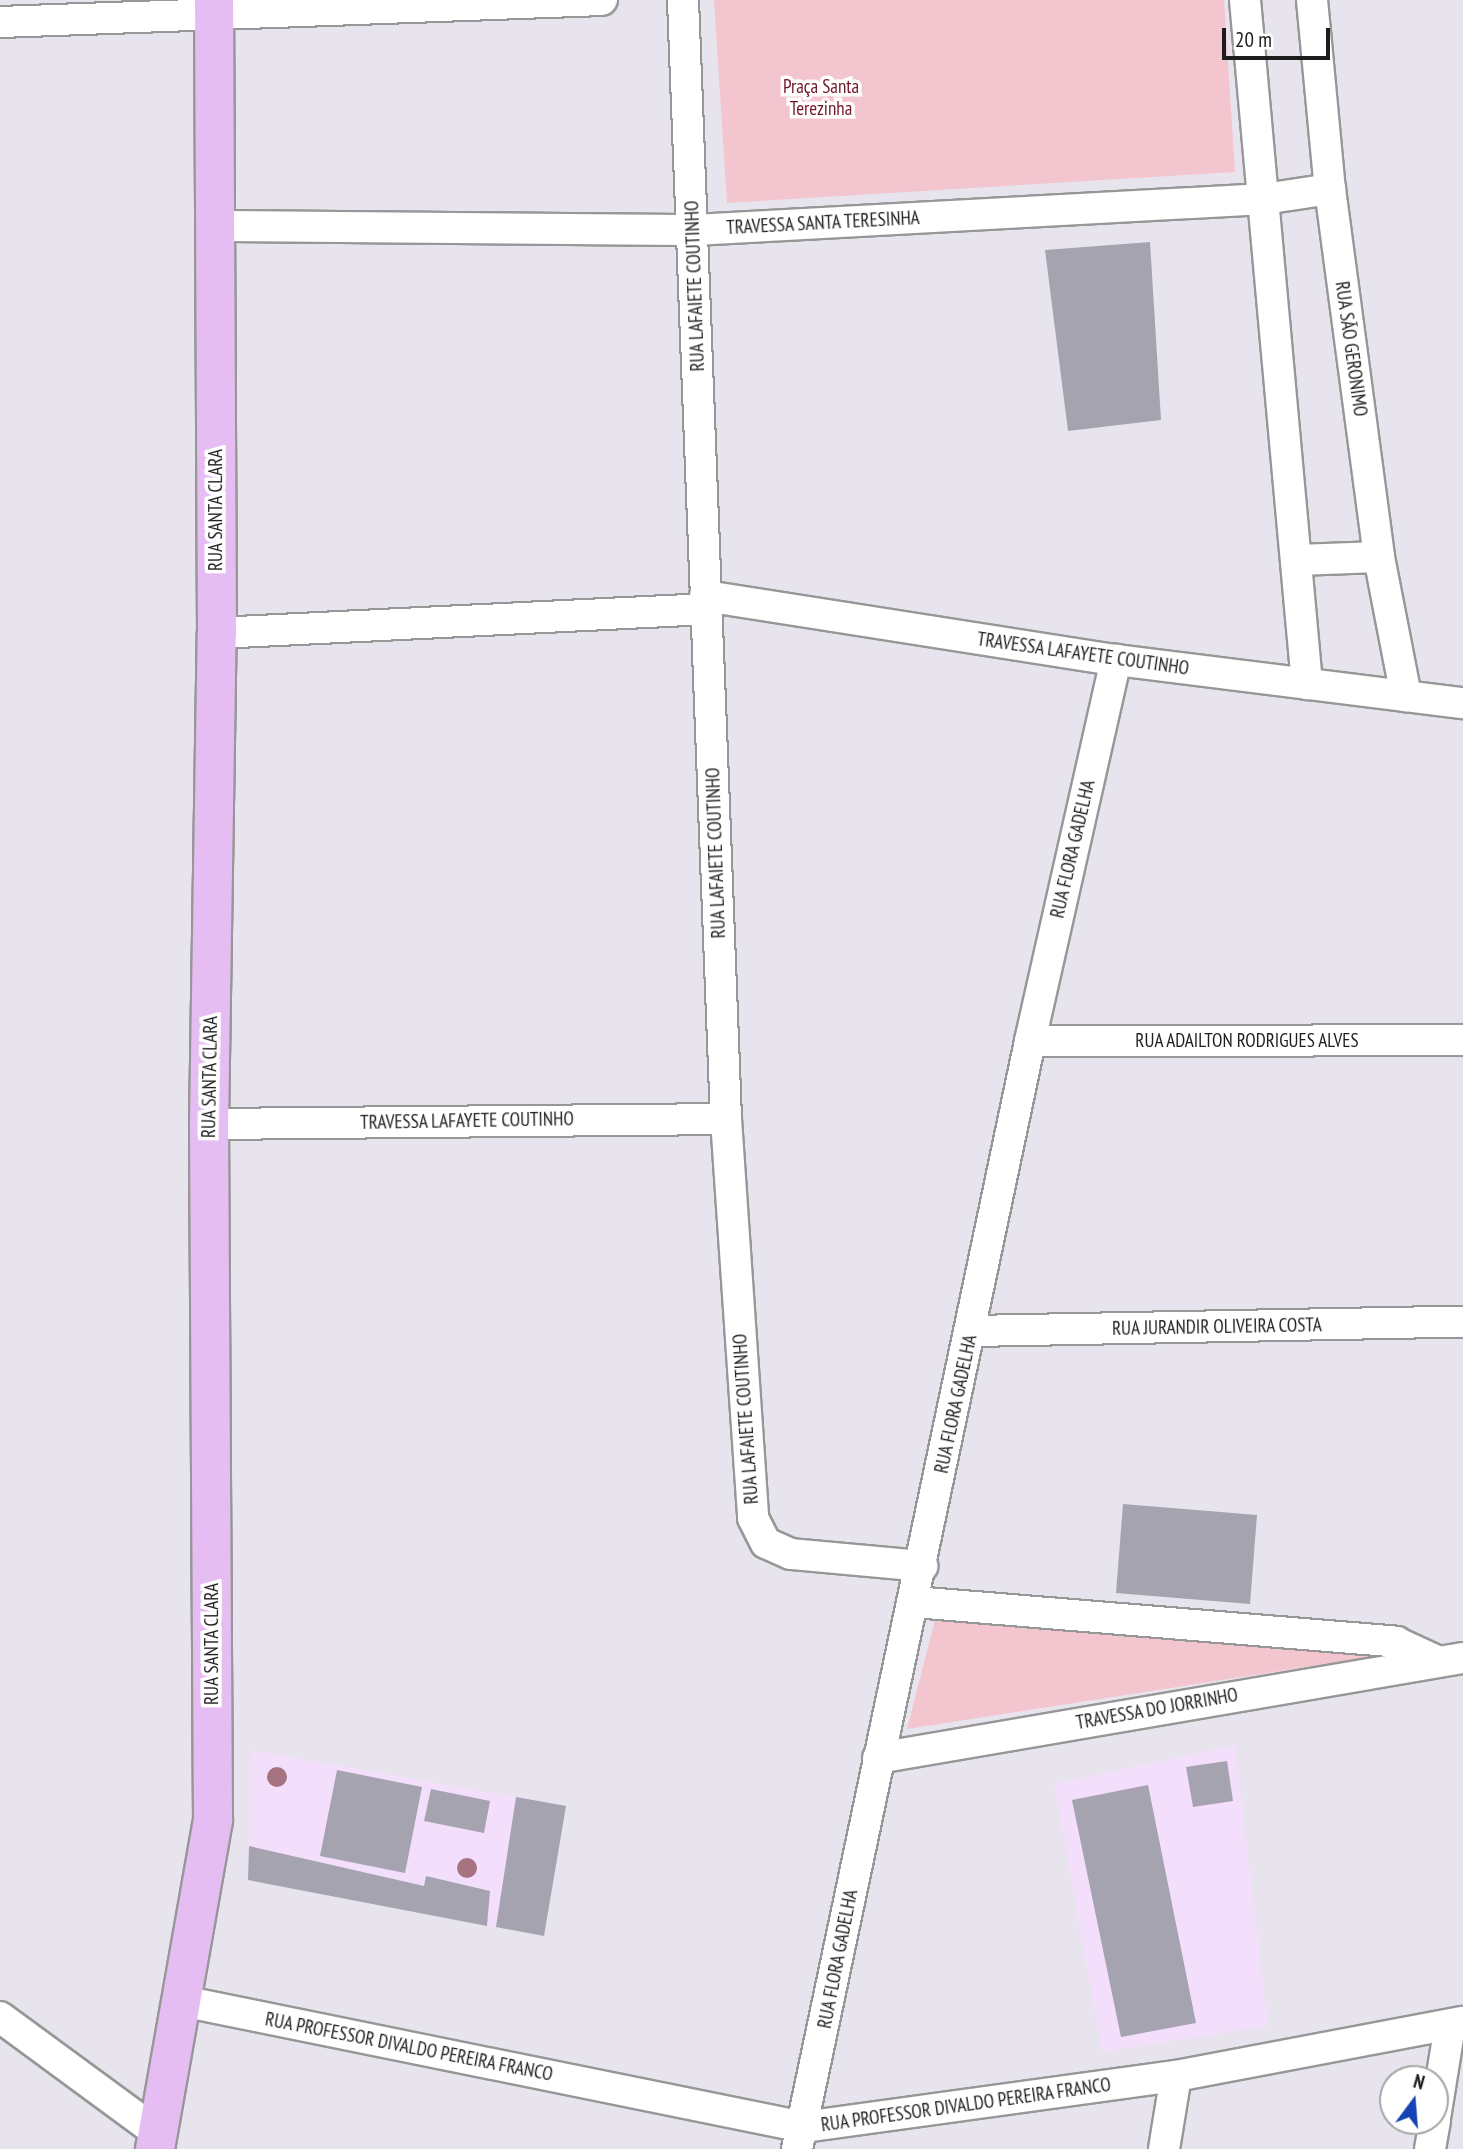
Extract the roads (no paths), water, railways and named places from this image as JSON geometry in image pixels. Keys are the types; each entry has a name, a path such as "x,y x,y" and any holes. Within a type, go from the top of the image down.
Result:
{"street":[{"path":"0,22 214,7 602,0"},
{"name":"RUA LAFAIETE COUTINHO","path":"683,0 694,230 726,1119 758,1533 766,1543 791,1554 922,1566"},
{"path":"1245,0 1298,560 1307,684"},
{"name":"RUA SÃO GERONIMO","path":"1312,0 1329,189 1379,557 1406,696"},
{"name":"RUA SANTA CLARA","path":"157,2142 213,1820 209,1124 217,633 214,7"},
{"name":"TRAVESSA SANTA TERESINHA","path":"214,226 694,230 1264,199 1329,189"},
{"path":"1298,560 1379,557"},
{"name":"TRAVESSA LAFAYETE COUTINHO","path":"217,633 706,603 1116,660 1463,703"},
{"name":"RUA FLORA GADELHA","path":"800,2138 878,1758 972,1331 1030,1041 1116,660"},
{"name":"RUA ADAILTON RODRIGUES ALVES","path":"1030,1041 1463,1040"},
{"name":"TRAVESSA LAFAYETE COUTINHO","path":"209,1124 726,1119"},
{"name":"RUA JURANDIR OLIVEIRA COSTA","path":"972,1331 1463,1322"},
{"name":"TRAVESSA DO JORRINHO","path":"914,1602 1396,1642 1449,1659"},
{"name":"TRAVESSA DO JORRINHO","path":"878,1758 1449,1659"},
{"name":"RUA PROFESSOR DIVALDO PEREIRA FRANCO","path":"182,2001 800,2138 1176,2076 1457,2024"},
{"path":"0,2017 157,2142"},
{"path":"1448,2065 1457,2024"},
{"path":"1164,2149 1176,2076"}],"park label":[{"name":"Praça Santa Terezinha","path":"821,98"}]}
